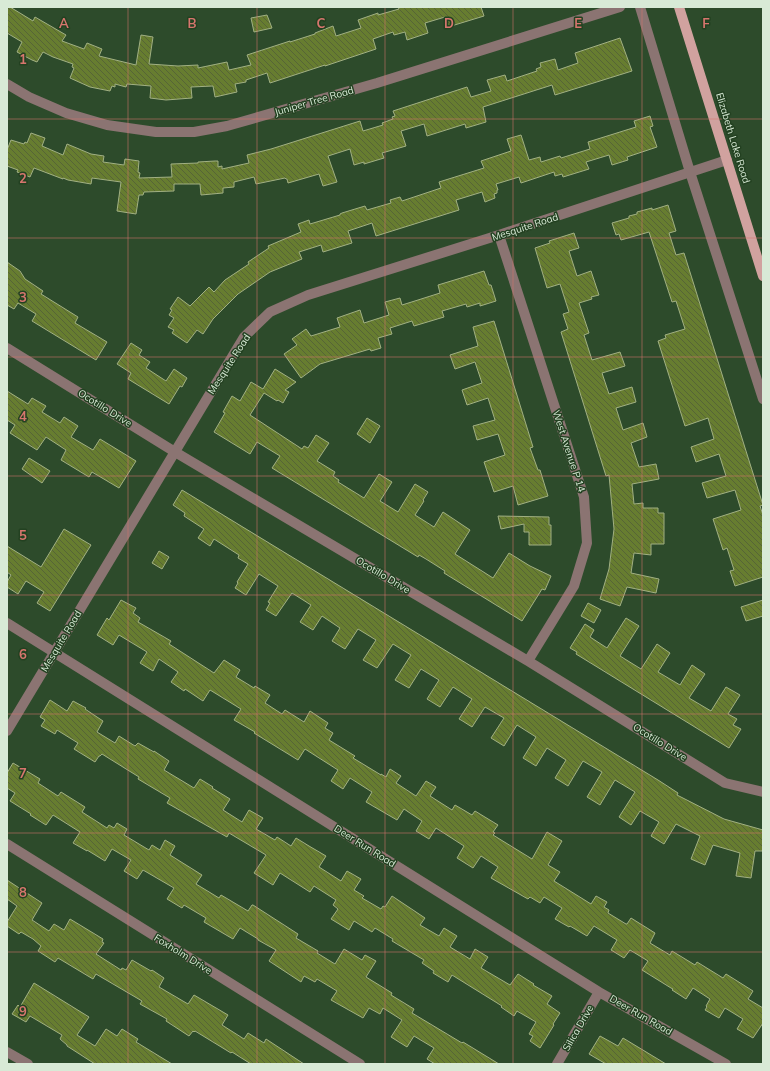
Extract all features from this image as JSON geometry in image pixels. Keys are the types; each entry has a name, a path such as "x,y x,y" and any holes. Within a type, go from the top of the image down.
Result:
{"main road":[{"name":"Elizabeth Lake Road","path":"679,7 763,276"}],"street":[{"name":"Juniper Tree Road","path":"7,84 29,97 66,113 107,125 156,132 194,132 227,126 377,83 620,7"},
{"path":"640,7 690,172 763,399"},
{"name":"Mesquite Road","path":"7,731 244,337 270,312 308,295 499,235 728,160"},
{"name":"West Avenue P 14","path":"499,235 584,497 587,543 574,586 528,661"},
{"name":"Ocotillo Drive","path":"7,348 175,452 528,661 725,783 763,792"},
{"name":"Deer Run Road","path":"7,623 599,992 726,1064"},
{"name":"Foxholm Drive","path":"7,844 360,1064"},
{"name":"Silica Drive","path":"557,1064 599,992"},
{"path":"7,1052 28,1064"}],"building":[{"path":"7,7 10,7 33,21 35,17 66,35 62,41 84,49 87,43 102,49 99,56 136,65 141,35 153,37 149,64 178,66 198,65 198,68 227,62 229,70 251,65 247,55 315,34 333,26 336,36 361,28 358,20 378,13 378,15 399,9 398,7 481,7 484,16 448,27 445,17 425,23 428,33 407,40 405,32 394,35 393,32 373,39 376,49 270,83 267,73 246,80 246,82 235,84 237,92 215,97 213,86 191,87 192,98 166,100 150,98 151,86 127,84 126,87 115,84 115,87 112,86 110,91 90,87 70,78 74,68 72,67 73,64 43,52 37,62 17,52 22,42 7,33"},
{"path":"267,15 272,28 254,32 251,18"},
{"path":"620,38 632,71 555,95 552,85 483,107 486,122 466,128 465,124 427,136 424,124 401,131 406,146 382,153 384,158 364,164 364,162 354,165 350,149 328,156 337,182 323,186 319,174 288,183 287,179 285,178 256,184 254,177 234,182 234,187 223,188 223,193 201,195 200,184 174,184 174,191 144,192 143,195 139,195 136,214 117,211 121,182 92,178 91,184 63,179 34,168 30,177 7,166 7,150 11,140 24,144 25,142 27,143 31,133 45,138 42,146 63,155 67,144 91,154 104,156 103,162 124,165 125,159 139,161 139,178 172,177 171,164 218,161 218,167 222,166 222,169 249,163 247,155 360,121 363,131 383,125 382,123 393,119 392,117 395,116 393,111 467,87 471,97 491,91 487,80 505,75 507,81 537,71 536,69 541,67 540,63 555,59 558,70 578,63 575,53"},
{"path":"650,116 653,126 650,127 657,147 627,157 628,160 612,165 609,155 586,162 589,169 563,177 562,174 555,176 554,172 521,183 519,177 496,184 498,190 497,193 494,194 495,198 485,202 482,192 456,200 459,210 376,236 372,223 348,231 352,243 323,252 321,245 299,252 302,259 270,272 238,294 213,319 203,334 197,330 187,343 172,333 174,330 168,327 174,318 169,315 172,310 170,309 178,297 190,306 209,287 214,292 225,280 269,248 268,246 301,232 298,224 309,220 310,224 365,206 367,210 391,203 390,200 400,197 402,201 441,188 439,182 484,168 481,161 511,151 507,139 521,135 529,160 540,157 541,162 560,156 561,158 590,149 588,142 636,127 634,121"},
{"path":"668,205 676,231 669,233 676,255 684,253 763,505 760,506 763,515 763,577 735,586 730,571 734,570 727,548 723,550 713,519 741,510 735,490 707,498 702,483 726,476 719,454 696,462 691,447 714,439 708,418 685,426 658,341 666,338 665,335 685,329 676,301 672,302 649,232 621,240 619,234 616,235 612,223 629,218 629,216 637,214 637,212 652,208 652,210"},
{"path":"574,233 579,248 569,251 577,276 591,271 599,295 579,303 589,333 584,335 592,360 620,352 625,366 602,373 609,394 632,387 636,402 616,408 623,430 643,423 647,437 631,443 639,467 656,464 659,479 632,484 634,504 643,503 643,508 658,508 658,513 664,513 664,544 651,544 651,555 634,553 631,573 659,579 656,593 627,587 620,606 600,599 609,569 614,529 609,475 606,476 561,332 568,329 563,314 569,312 560,284 547,288 535,248 550,243 549,241"},
{"path":"7,262 20,271 25,279 43,291 41,294 78,317 75,323 107,342 96,360 32,321 36,314 18,303 14,309 7,305"},
{"path":"484,271 489,285 491,285 496,301 480,306 480,303 467,307 466,304 442,311 444,317 414,326 412,321 390,328 392,334 378,338 381,348 371,351 370,349 320,364 301,378 284,354 297,345 292,339 306,329 311,336 340,327 337,318 360,310 364,323 389,315 385,302 400,298 402,305 418,300 440,293 438,285"},
{"path":"494,321 533,447 530,448 538,470 540,470 548,496 518,505 513,486 494,492 484,462 505,455 498,434 477,440 473,426 495,420 488,398 467,405 462,390 482,383 475,362 455,369 450,355 478,346 473,327"},
{"path":"131,343 142,350 139,355 150,362 146,368 166,381 174,369 187,378 182,387 180,386 169,404 128,379 131,373 117,364"},
{"path":"275,369 296,382 285,390 289,392 283,403 264,393 250,415 302,449 304,446 308,448 316,435 329,443 317,461 335,472 333,476 339,480 338,482 364,498 379,474 392,482 380,501 398,512 415,484 428,492 415,515 434,527 443,512 470,530 455,554 493,578 509,553 530,566 551,576 545,590 542,589 522,621 444,573 445,571 426,559 419,555 418,557 272,468 280,456 257,442 250,454 214,432 225,413 223,412 232,396 240,401 251,382 263,389"},
{"path":"7,391 28,404 32,398 46,406 42,412 60,423 64,417 78,426 71,437 93,450 100,439 136,461 119,488 92,472 89,477 61,460 66,450 46,437 37,450 10,433 15,425 7,420"},
{"path":"367,418 380,426 370,443 357,434"},
{"path":"29,458 50,471 42,483 22,469"},
{"path":"182,490 658,780 678,793 677,795 724,819 763,830 763,851 755,851 751,878 736,876 740,853 713,845 705,865 691,859 700,836 676,824 664,844 651,836 659,822 640,811 631,825 619,817 635,792 615,780 600,805 587,797 602,772 583,761 568,786 555,778 566,760 547,748 536,766 523,758 536,737 517,725 504,746 491,738 504,718 485,707 472,727 459,719 472,699 453,687 440,707 427,699 439,680 421,669 409,688 395,680 411,655 393,644 377,668 363,660 376,640 358,629 345,649 332,641 340,628 322,616 313,630 300,622 311,605 292,593 276,616 266,610 270,603 268,602 278,586 259,574 246,595 235,588 248,564 238,558 239,555 214,539 210,546 198,538 204,529 184,516 185,513 173,505"},
{"path":"498,516 549,517 549,525 551,525 551,545 529,545 529,532 524,532 524,524 501,529"},
{"path":"64,529 91,545 50,611 37,603 44,592 26,581 18,594 7,587 7,582 11,575 7,572 7,546 41,567"},
{"path":"159,551 169,557 162,569 152,563"},
{"path":"121,600 136,608 133,613 140,618 138,622 171,641 169,644 214,673 224,660 240,670 236,677 254,688 255,686 270,695 265,703 282,714 285,710 304,722 310,711 328,723 325,728 333,733 329,740 355,756 353,758 381,775 386,777 390,769 401,776 396,783 416,796 426,781 436,787 430,796 452,810 455,805 472,815 475,811 498,825 493,832 495,833 493,835 532,859 547,832 562,841 548,865 560,872 554,881 591,904 596,896 607,902 604,907 609,910 608,913 626,924 631,918 655,933 650,943 670,955 672,951 695,965 697,962 723,978 726,974 753,991 748,999 763,1008 763,1023 753,1038 737,1029 743,1019 725,1008 719,1018 705,1010 710,999 693,988 686,999 642,970 648,961 630,950 624,958 611,950 617,940 594,926 587,936 555,919 562,908 544,897 540,903 530,897 528,899 491,878 498,867 481,856 473,868 457,858 464,846 436,828 429,839 416,831 422,821 404,809 397,820 366,802 372,792 350,778 343,789 331,781 338,770 305,749 298,760 234,720 241,709 210,690 203,701 171,682 178,672 159,659 153,671 140,663 147,652 119,635 113,645 97,635 107,618 109,620"},
{"path":"763,600 763,616 746,621 741,607"},
{"path":"588,603 601,610 594,623 581,616"},
{"path":"626,618 639,626 620,656 641,669 657,644 670,653 658,672 680,685 692,665 705,674 689,698 711,711 726,687 740,695 728,714 737,719 733,725 741,729 729,748 576,654 577,652 570,648 585,624 594,630 590,637 607,648"},
{"path":"50,700 67,711 73,701 86,708 85,709 103,721 97,732 115,743 119,736 135,746 138,743 154,751 169,761 164,770 194,788 200,779 213,787 212,788 230,799 223,810 242,822 249,810 263,818 256,829 275,840 277,837 291,846 296,838 326,856 319,867 341,881 347,871 361,879 354,890 364,896 362,898 381,909 383,906 385,907 392,896 425,918 420,925 439,936 444,928 457,936 450,947 470,959 475,949 488,957 481,968 510,985 518,974 552,996 547,1004 560,1013 540,1048 530,1041 533,1036 529,1034 536,1022 517,1011 514,1016 501,1007 502,1006 452,975 448,982 433,973 434,971 422,963 424,960 392,941 393,939 375,928 372,932 354,921 349,930 331,919 338,909 333,905 336,900 314,886 310,892 280,873 273,885 254,873 266,855 229,833 227,837 167,803 170,798 138,779 139,777 102,754 95,762 74,749 78,743 57,730 55,734 41,726 45,720 40,717"},
{"path":"13,763 40,779 38,783 58,796 61,792 85,807 82,812 107,828 109,825 114,828 117,823 127,829 124,835 149,850 152,845 160,850 165,840 175,846 170,855 202,875 196,884 219,898 221,895 248,911 253,905 298,934 296,938 318,951 317,953 335,964 344,949 362,960 365,955 376,961 366,977 414,1009 412,1013 499,1064 435,1064 427,1059 434,1048 414,1036 407,1047 391,1037 402,1020 383,1008 380,1014 369,1008 363,1018 331,1000 337,991 317,979 315,982 304,976 301,982 269,961 276,950 240,928 233,939 204,922 206,918 184,905 182,908 167,899 174,888 143,870 137,879 124,871 131,860 112,849 105,861 73,843 80,832 53,815 46,825 10,801 15,793 7,788 7,773"},
{"path":"7,880 42,903 32,920 49,931 54,924 64,930 70,919 103,939 102,942 104,943 96,954 121,970 122,968 126,970 132,960 151,971 152,970 164,978 159,987 188,1004 194,995 228,1015 222,1025 244,1039 248,1033 264,1043 266,1039 304,1064 251,1064 195,1031 193,1031 189,1036 166,1021 167,1019 140,1004 142,1001 96,974 93,979 58,958 55,962 38,951 41,946 33,939 21,932 19,934 7,926 7,922 17,906 7,899"},
{"path":"34,983 89,1017 77,1035 95,1046 106,1029 117,1036 122,1029 138,1039 136,1042 172,1064 95,1064 67,1046 60,1039 62,1035 30,1016 26,1022 12,1014 18,1005 20,1007"},
{"path":"600,1036 618,1046 623,1038 666,1064 606,1064 589,1054"}]}
